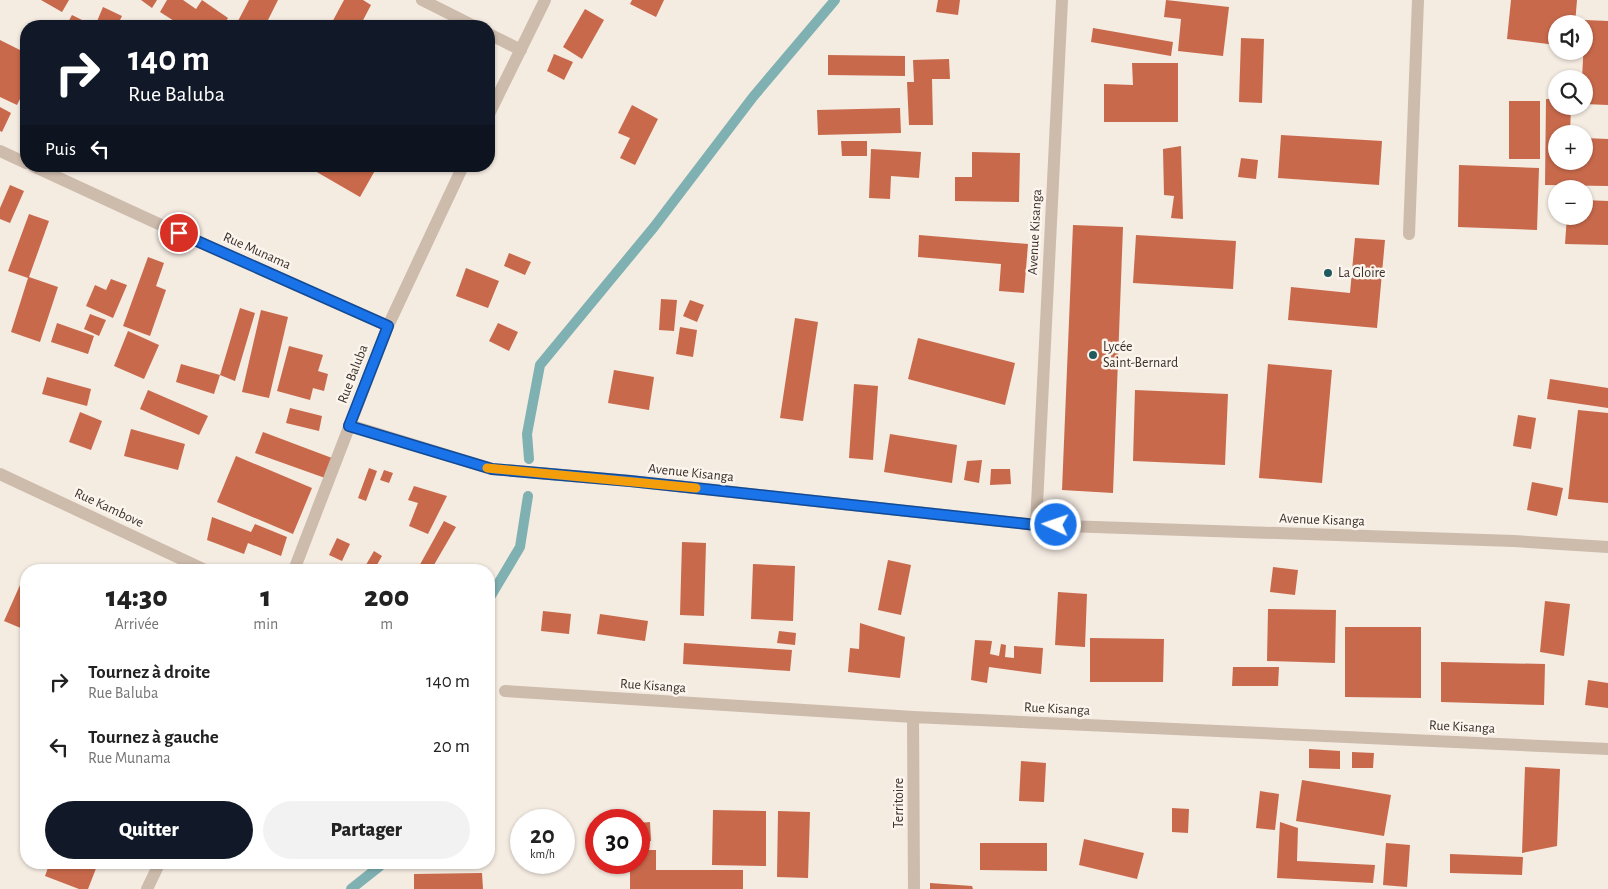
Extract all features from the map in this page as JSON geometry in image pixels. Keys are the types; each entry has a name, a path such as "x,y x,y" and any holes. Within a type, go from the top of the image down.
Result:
{"street":[{"path":"422,0 462,20"},
{"path":"495,102 545,0"},
{"name":"Avenue Kisanga","path":"1036,525 1062,0"},
{"path":"1409,234 1418,0"},
{"path":"495,37 521,50"},
{"path":"0,151 20,160"},
{"name":"Rue Munama","path":"46,172 388,326"},
{"name":"Rue Baluba","path":"296,564 388,326 460,172"},
{"name":"Avenue Kisanga","path":"349,426 492,469 621,480 1036,525 1514,541 1608,547"},
{"name":"Rue Kambove","path":"0,474 192,564"},
{"name":"Rue Kisanga","path":"505,691 913,718 1608,749"},
{"name":"Territoire","path":"913,718 914,889"},
{"path":"147,889 157,869"}],"building":[{"path":"41,0 69,0 62,12"},
{"path":"141,0 157,0 152,8"},
{"path":"167,0 183,0 196,9 202,0 228,18 227,20 173,20 160,12"},
{"path":"249,0 278,0 268,20 239,20"},
{"path":"344,0 363,0 371,5 363,20 333,20"},
{"path":"632,0 664,0 656,17 630,4"},
{"path":"938,0 960,0 958,15 936,12"},
{"path":"1166,0 1229,7 1223,56 1178,51 1181,19 1164,17"},
{"path":"1511,0 1577,0 1576,15 1548,15 1548,44 1507,39"},
{"path":"103,7 122,16 120,20 98,20"},
{"path":"585,9 604,20 582,59 563,47"},
{"path":"72,15 82,20 69,20"},
{"path":"1593,20 1608,21 1608,105 1593,104 1593,70 1582,70 1583,60 1593,60"},
{"path":"1093,28 1173,42 1171,56 1091,42"},
{"path":"1241,38 1264,39 1262,103 1239,102"},
{"path":"0,40 20,50 20,99 17,105 0,97"},
{"path":"554,54 573,62 564,80 547,71"},
{"path":"828,55 905,56 905,76 828,75"},
{"path":"949,59 950,79 932,79 933,125 909,125 907,82 914,82 913,60"},
{"path":"1132,63 1178,63 1178,122 1104,122 1104,84 1133,85"},
{"path":"1546,99 1548,99 1548,115 1571,115 1570,125 1548,125 1548,170 1593,170 1593,138 1608,139 1608,186 1593,186 1593,180 1548,180 1548,185 1545,185"},
{"path":"1509,101 1540,101 1540,159 1509,159"},
{"path":"632,105 658,119 635,165 620,158 630,138 618,133"},
{"path":"0,107 11,113 2,132 0,131"},
{"path":"900,108 901,133 818,135 817,110"},
{"path":"1281,135 1382,141 1379,185 1278,178"},
{"path":"841,141 867,141 867,156 842,156"},
{"path":"1181,146 1183,219 1171,218 1174,196 1164,195 1163,149"},
{"path":"871,149 921,152 919,178 891,176 890,199 869,198"},
{"path":"972,152 1020,153 1019,202 955,201 955,177 972,177"},
{"path":"1241,158 1258,160 1256,179 1238,177"},
{"path":"1459,165 1539,168 1537,230 1458,227"},
{"path":"317,172 374,172 360,197"},
{"path":"10,185 24,191 10,223 0,219 0,208"},
{"path":"1593,200 1608,201 1608,245 1565,244 1566,225 1593,225"},
{"path":"29,214 49,221 29,277 58,287 40,342 11,332 28,278 8,271"},
{"path":"1073,225 1123,227 1113,493 1062,490"},
{"path":"919,235 1028,244 1024,293 999,291 1001,264 918,257"},
{"path":"1136,235 1236,241 1233,289 1133,283"},
{"path":"1355,238 1385,240 1377,328 1288,320 1291,287 1350,293"},
{"path":"509,253 531,262 525,275 504,266"},
{"path":"148,257 164,263 156,286 166,290 150,336 123,326"},
{"path":"466,268 499,281 488,308 456,296"},
{"path":"111,279 127,285 113,318 86,306 95,285 106,290"},
{"path":"661,299 677,300 674,331 659,330"},
{"path":"690,300 704,305 697,322 683,316"},
{"path":"240,308 255,313 235,381 220,375"},
{"path":"261,310 288,317 269,398 242,392"},
{"path":"90,314 106,320 99,336 84,329"},
{"path":"795,318 818,322 803,421 780,418"},
{"path":"57,323 94,336 88,354 51,342"},
{"path":"498,323 518,332 509,351 489,341"},
{"path":"680,327 697,330 693,357 676,354"},
{"path":"128,331 159,345 144,379 114,366"},
{"path":"918,338 1015,363 1005,405 908,379"},
{"path":"289,346 323,355 318,371 328,374 324,391 313,388 310,400 277,391"},
{"path":"181,364 220,375 214,394 176,382"},
{"path":"1268,364 1332,370 1322,483 1259,478"},
{"path":"614,370 654,377 649,410 608,403"},
{"path":"47,377 91,389 87,406 42,394"},
{"path":"1550,379 1608,388 1608,408 1547,399"},
{"path":"854,384 878,386 873,460 849,458"},
{"path":"148,390 208,416 199,435 140,409"},
{"path":"1135,390 1228,394 1225,465 1133,461"},
{"path":"290,408 322,416 319,431 286,423"},
{"path":"1578,410 1608,413 1608,503 1568,499"},
{"path":"80,412 102,421 91,450 69,442"},
{"path":"1518,415 1536,418 1531,449 1513,446"},
{"path":"131,429 185,444 178,470 124,456"},
{"path":"263,432 332,458 325,478 255,453"},
{"path":"890,434 957,445 952,483 884,472"},
{"path":"236,456 312,488 293,534 217,502"},
{"path":"982,460 979,483 964,480 967,461"},
{"path":"369,468 377,471 366,501 358,498"},
{"path":"991,469 1010,469 1011,484 990,485"},
{"path":"384,470 393,473 389,483 380,480"},
{"path":"1532,482 1563,488 1557,516 1527,510"},
{"path":"414,486 447,496 428,534 409,526 418,503 408,500"},
{"path":"212,517 251,532 255,524 287,537 281,556 248,543 244,554 207,540"},
{"path":"444,521 456,527 434,564 420,564"},
{"path":"337,538 350,544 342,561 329,555"},
{"path":"682,542 706,543 704,616 680,615"},
{"path":"374,551 382,556 377,564 366,564"},
{"path":"888,560 911,565 901,615 878,610"},
{"path":"753,564 795,566 793,621 751,619"},
{"path":"1273,567 1298,570 1295,595 1270,592"},
{"path":"20,585 20,628 4,621"},
{"path":"1058,592 1087,594 1085,647 1055,645"},
{"path":"1545,601 1570,604 1564,656 1540,652"},
{"path":"1268,609 1336,610 1335,663 1267,661"},
{"path":"543,611 571,614 569,634 541,631"},
{"path":"600,614 648,621 645,641 597,634"},
{"path":"860,623 905,637 900,678 848,672 850,648 859,649"},
{"path":"1345,627 1421,627 1421,698 1345,697"},
{"path":"779,631 796,633 795,645 777,643"},
{"path":"1090,638 1164,639 1163,682 1090,682"},
{"path":"975,640 992,641 990,654 999,656 1001,644 1006,645 1005,657 1014,658 1014,646 1043,648 1041,674 989,667 987,683 971,680"},
{"path":"684,643 792,650 790,671 683,664"},
{"path":"1441,662 1545,664 1544,705 1441,702"},
{"path":"1233,667 1279,667 1278,686 1232,686"},
{"path":"1588,680 1608,683 1608,708 1585,705"},
{"path":"1309,749 1340,751 1340,769 1309,768"},
{"path":"1352,752 1374,753 1373,768 1352,768"},
{"path":"1021,761 1046,763 1044,802 1019,801"},
{"path":"1525,767 1560,769 1557,846 1522,853"},
{"path":"1302,780 1391,795 1384,836 1296,821"},
{"path":"1260,791 1279,794 1275,830 1256,828"},
{"path":"1172,808 1189,809 1188,833 1172,832"},
{"path":"713,810 766,811 766,866 712,865"},
{"path":"778,811 810,812 808,878 777,877"},
{"path":"1280,822 1298,828 1297,861 1375,865 1373,883 1277,878"},
{"path":"1084,839 1144,853 1137,879 1079,865"},
{"path":"980,843 1047,843 1047,871 980,870"},
{"path":"1386,843 1410,845 1407,887 1383,885"},
{"path":"650,850 656,850 656,870 743,870 743,889 630,889 630,874 650,874"},
{"path":"1450,854 1523,857 1522,875 1450,873"},
{"path":"48,869 96,869 88,889 79,889 45,876"},
{"path":"482,873 483,889 414,889 414,874"},
{"path":"930,883 972,886 973,889 930,889"}],"waterway":[{"path":"529,459 527,434 540,365 654,227 753,97 835,0"},
{"path":"495,589 520,547 528,496"},
{"path":"351,889 376,869"}],"slow traffic":[{"path":"487,468 696,488"}],"place":[{"name":"La Gloire","path":"1328,273"},
{"name":"Lycée Saint-Bernard","path":"1093,355"}],"route":[{"path":"179,233 388,326 349,426 492,469 630,481 1036,525 1056,525"}]}
